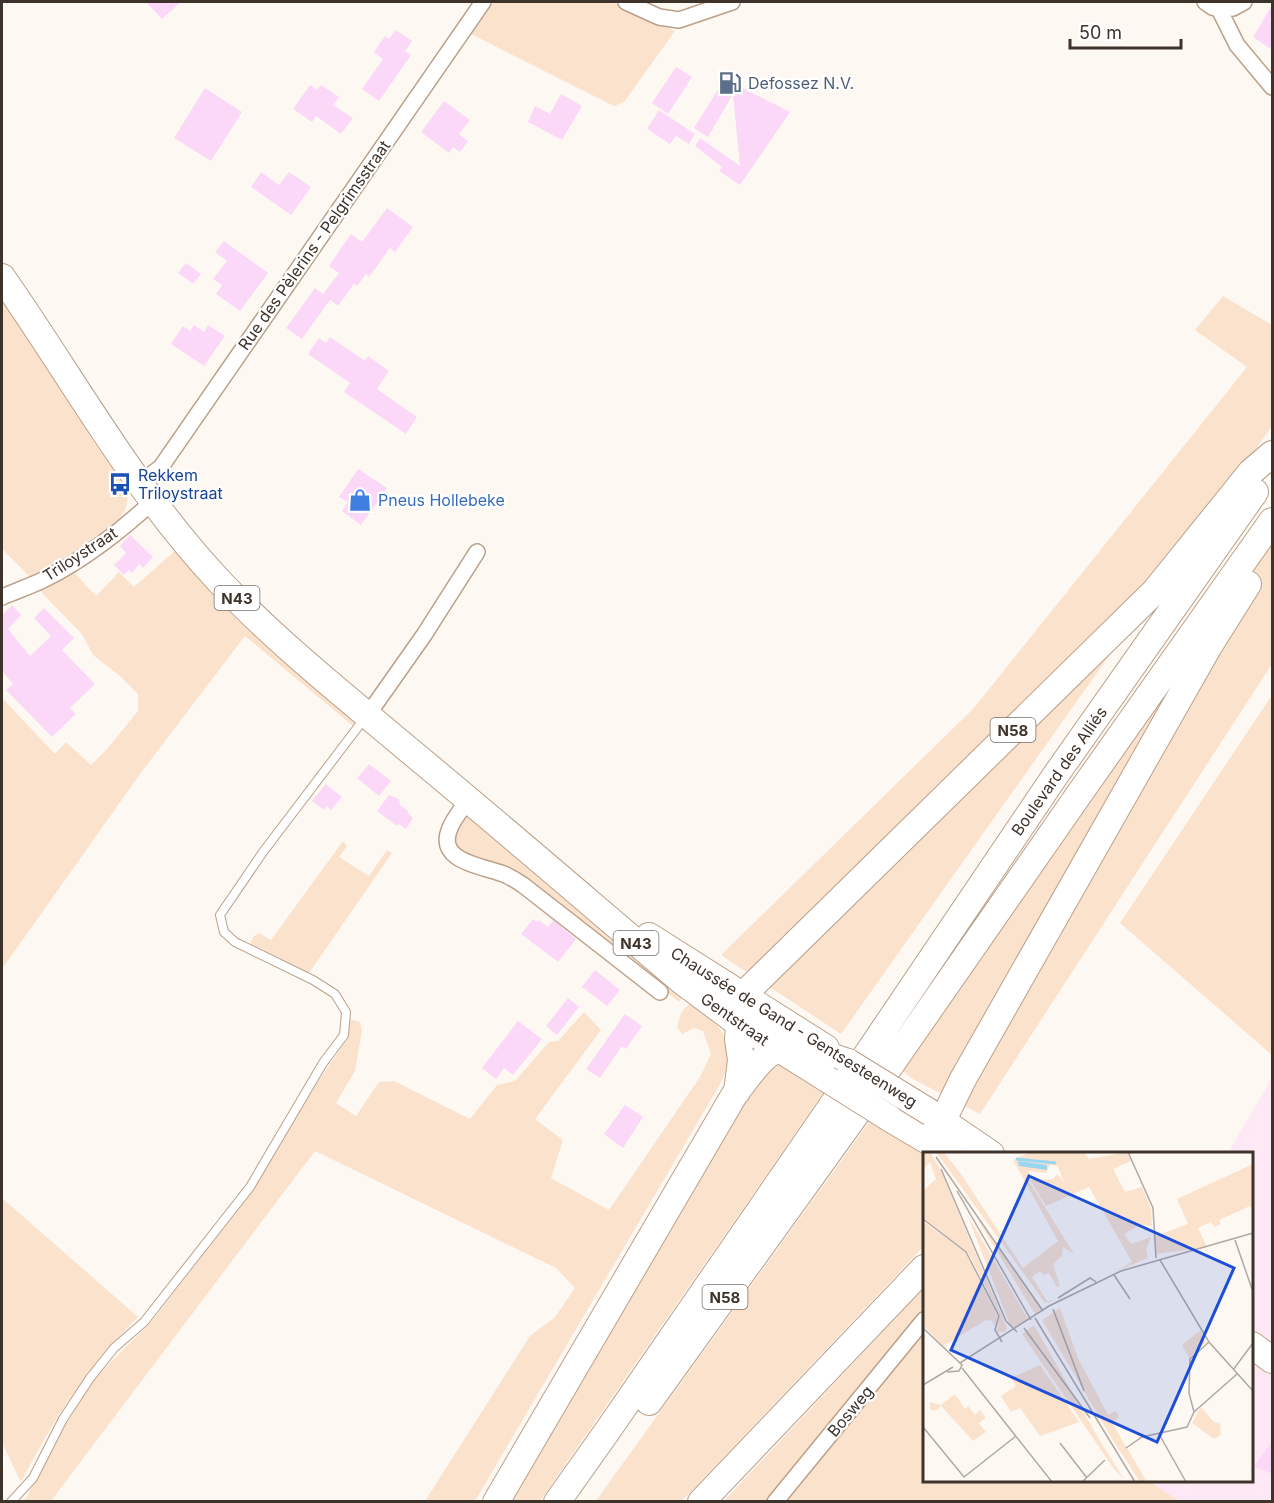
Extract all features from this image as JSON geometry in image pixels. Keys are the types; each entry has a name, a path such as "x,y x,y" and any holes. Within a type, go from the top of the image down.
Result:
{"main road":[{"name":"N43","path":"2,277 146,493 221,583 326,681 538,859"},
{"name":"N58","path":"742,996 1155,591 1251,472 1272,454"},
{"name":"Boulevard des Alliés","path":"849,1070 1272,467"},
{"name":"Boulevard des Alliés","path":"577,1502 872,1092 1272,521"},
{"path":"928,1122 963,1079 1203,656 1272,542"},
{"name":"Chaussée de Gand - Gentsesteenweg","path":"538,859 742,996 796,1048 849,1070 928,1122 983,1151"},
{"name":"Gentstraat","path":"538,859 682,982 738,1023 796,1048 889,1118 928,1122 949,1152"},
{"path":"736,1092 741,1060 738,1023 742,996"},
{"path":"496,1502 736,1092 765,1057 796,1048"},
{"name":"N58","path":"557,1502 620,1414 849,1070"},
{"path":"701,1502 923,1269"},
{"path":"1253,1346 1272,1360"}],"street":[{"name":"Rue des Pèlerins - Pelgrimsstraat","path":"146,493 161,467 483,2"},
{"path":"626,2 659,16 679,20 732,2"},
{"path":"1205,2 1219,9 1233,8 1244,2"},
{"path":"1219,9 1237,45 1272,87"},
{"name":"Triloystraat","path":"2,597 46,579 93,548 146,493"},
{"path":"367,716 424,635 477,552"},
{"path":"468,800 450,826 447,838 452,854 464,861 506,875 523,885 660,992"},
{"name":"Bosweg","path":"775,1502 923,1321"}],"lane":[{"path":"11,1502 33,1478 63,1419 90,1378 114,1348 144,1322 250,1186 323,1063 344,1035 346,1012 335,994 313,980 235,942 224,932 220,915 270,843 367,716"}],"shaded area":[{"path":"494,2 612,2 675,31 624,102 614,106 469,33"},
{"path":"1223,296 1272,325 1272,426 841,1034 721,955 974,708 1247,367 1195,330"},
{"path":"2,299 36,345 90,436 127,490 125,510 105,531 80,549 30,577 2,549"},
{"path":"1272,542 1272,664 980,1114 911,1078 894,1063"},
{"path":"176,550 355,721 353,726 245,636 140,774 2,969 2,698 55,754 66,742 91,765 138,711 138,694 120,676 93,655 82,634 38,589 71,569 96,596 119,572 134,587"},
{"path":"1272,695 1272,1055 1120,923"},
{"path":"468,816 584,914 684,994 679,1002 548,898 456,851 452,833 462,817"},
{"path":"343,841 347,846 339,857 369,876 387,850 392,853 309,973 250,944 253,937 259,933 271,940"},
{"path":"692,1003 718,1026 726,1041 729,1058 724,1076 475,1501 425,1501 530,1336 555,1317 575,1288 556,1268 315,1151 51,1501 22,1502 95,1378 152,1321 249,1196 321,1077 348,1038 350,1019 360,1022 362,1030 355,1071 336,1103 356,1116 379,1082 394,1081 470,1119 497,1085 515,1081 549,1042 558,1041 584,1012 601,1030 535,1119 563,1140 551,1178 609,1210 700,1077 711,1054 703,1031 694,1028 682,1034 677,1027 685,1008"},
{"path":"770,1062 785,1063 826,1089 540,1501 509,1502 746,1092"},
{"path":"1272,1078 1272,1501 1177,1501 1148,1482 1253,1482 1253,1152 1229,1152"},
{"path":"872,1118 923,1153 923,1247 682,1501 595,1502"},
{"path":"2,1198 138,1317 87,1375 46,1436 21,1482 2,1443"},
{"path":"923,1289 923,1313 767,1501 723,1502"},
{"path":"923,1332 923,1482 1150,1482 1179,1501 784,1502"}],"building":[{"path":"146,2 181,2 162,19"},
{"path":"1272,5 1272,50 1253,37"},
{"path":"396,30 412,41 405,51 411,55 379,101 362,89 383,59 374,52 385,36 389,39"},
{"path":"676,67 692,77 668,114 652,103"},
{"path":"724,74 746,90 790,112 740,185 719,171 722,167 695,146 700,138 740,166 733,94 708,137 694,128 719,88 717,86"},
{"path":"310,85 317,90 321,85 339,97 333,105 353,118 341,134 316,116 312,122 293,109"},
{"path":"205,88 242,112 211,161 174,138"},
{"path":"561,94 582,106 562,140 528,122 535,106 550,114"},
{"path":"444,101 470,120 459,134 468,141 460,152 453,147 449,153 421,132"},
{"path":"659,110 695,134 689,144 676,136 670,144 647,129"},
{"path":"261,172 279,185 289,172 311,187 291,215 251,187"},
{"path":"387,208 413,227 395,252 390,248 369,277 366,274 357,286 354,284 338,306 330,300 302,339 286,328 315,288 323,294 339,273 329,266 351,234 362,242"},
{"path":"224,241 268,273 240,311 216,294 222,285 213,279 227,261 215,252"},
{"path":"186,263 201,274 193,284 178,273"},
{"path":"194,325 204,332 208,325 225,336 204,366 171,344 183,326 190,331"},
{"path":"330,337 365,361 368,356 389,371 377,389 417,417 406,434 344,392 350,383 308,354 319,338 326,343"},
{"path":"358,469 387,488 361,525 342,511 348,502 339,497"},
{"path":"130,535 153,557 143,568 139,564 132,573 129,570 124,575 114,565 126,553 120,546"},
{"path":"12,605 21,615 8,629 30,656 51,636 34,618 44,608 74,638 62,650 95,684 70,708 76,714 52,737 6,690 13,684 2,671 2,615"},
{"path":"369,764 391,781 379,796 357,778"},
{"path":"326,784 342,797 331,810 326,806 324,810 312,801"},
{"path":"389,795 399,799 400,805 413,818 406,829 399,824 397,826 377,811"},
{"path":"533,919 537,922 539,920 548,927 553,920 576,939 558,962 521,934"},
{"path":"595,970 620,990 607,1006 582,987"},
{"path":"568,998 579,1007 557,1035 546,1026"},
{"path":"625,1014 642,1026 626,1049 622,1046 600,1078 586,1069"},
{"path":"518,1021 542,1039 513,1075 504,1068 496,1079 482,1068"},
{"path":"625,1105 643,1117 623,1148 604,1134"},
{"path":"1272,1442 1272,1474 1254,1466"}],"place":[{"name":"Defossez N.V.","path":"730,83"},
{"name":"Rekkem Triloystraat","path":"120,484"},
{"name":"Pneus Hollebeke","path":"360,500"}]}
